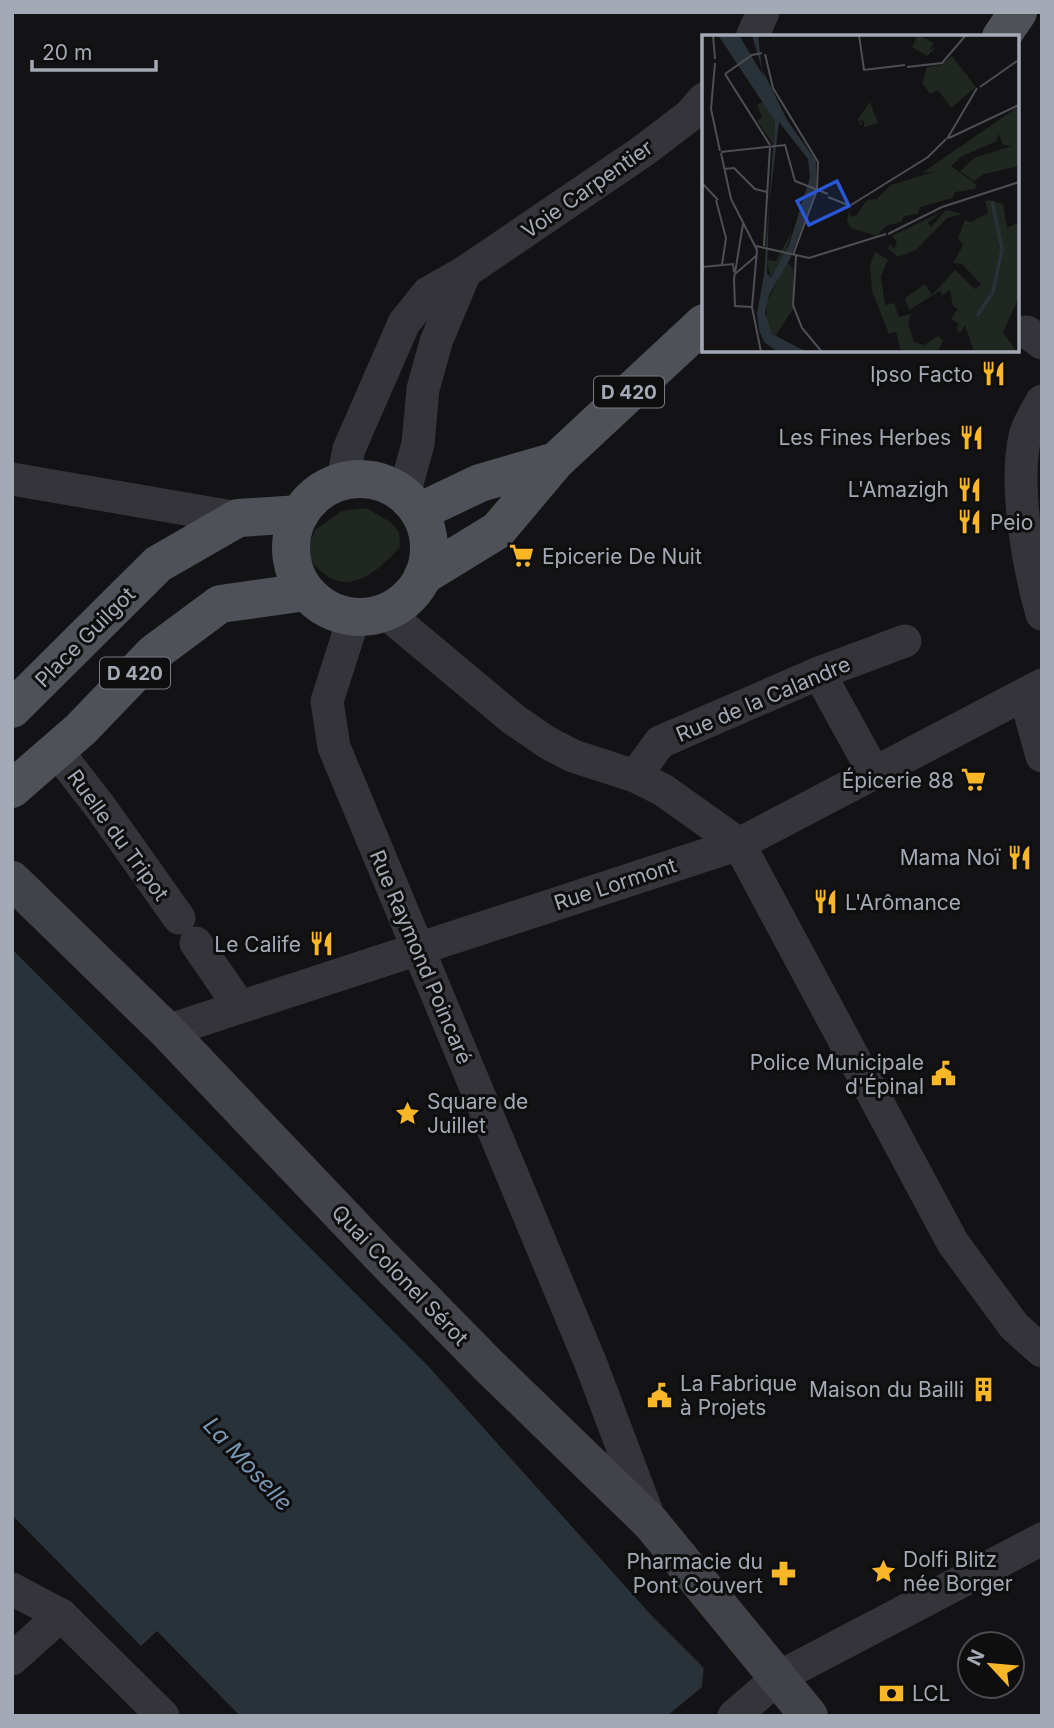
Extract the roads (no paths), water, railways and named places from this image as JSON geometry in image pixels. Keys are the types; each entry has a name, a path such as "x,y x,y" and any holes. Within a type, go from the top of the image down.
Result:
{"main road":[{"path":"1002,35 1018,12"},
{"path":"1031,12 1042,15"},
{"name":"D 420","path":"423,576 498,530 556,461 702,325"},
{"name":"D 420","path":"412,503 556,461"},
{"path":"364,479 386,484 412,503 429,543 423,576 414,591 401,604 369,614 336,613 320,605 306,592 296,575 291,554 292,533 300,514 318,493 343,480 364,479"},
{"name":"D 420","path":"238,518 300,514"},
{"name":"Place Guilgot","path":"12,709 158,564 238,518"},
{"name":"D 420","path":"12,789 57,751 154,653 220,604 306,592"}],"street":[{"path":"753,35 764,12"},
{"name":"Voie Carpentier","path":"343,480 349,449 404,323 428,293 465,272 643,152 689,116 702,101"},
{"path":"412,503 423,389 436,342 465,272"},
{"path":"1019,333 1027,332 1042,343"},
{"path":"1042,401 1026,433 1021,465 1029,568 1042,614"},
{"path":"12,479 238,518"},
{"path":"369,614 413,637 513,719 548,743 573,756 635,776 663,790 739,844 953,1243 1014,1326 1042,1351"},
{"name":"Rue Raymond Poincaré","path":"369,614 327,701 334,747 591,1364 650,1522"},
{"name":"Rue de la Calandre","path":"635,776 660,742 819,673 905,641"},
{"path":"819,673 874,773"},
{"path":"1033,690 1042,756"},
{"name":"Rue Lormont","path":"167,1031 739,844 1033,690"},
{"name":"Ruelle du Tripot","path":"57,751 101,808 240,1007"},
{"name":"Quai Colonel Sérot","path":"12,880 167,1031 407,1283 650,1522 809,1716"},
{"path":"737,1713 779,1677 1042,1539"},
{"path":"12,1589 61,1615 163,1716"},
{"path":"12,1659 61,1615"}],"water":[{"name":"La Moselle","path":"12,949 429,1367 652,1616 752,1716 240,1716 157,1631 141,1646 12,1515"}],"place":[{"name":"Ipso Facto","path":"993,374"},
{"name":"Les Fines Herbes","path":"971,437"},
{"name":"L'Amazigh","path":"969,489"},
{"name":"Peio","path":"970,522"},
{"name":"Epicerie De Nuit","path":"522,556"},
{"name":"Épicerie 88","path":"974,780"},
{"name":"Mama Noï","path":"1020,857"},
{"name":"L'Arômance","path":"825,902"},
{"name":"Le Calife","path":"321,944"},
{"name":"Police Municipale d'Épinal","path":"944,1074"},
{"name":"Square de Juillet","path":"407,1113"},
{"name":"Maison du Bailli","path":"984,1389"},
{"name":"La Fabrique à Projets","path":"660,1395"},
{"name":"Dolfi Blitz née Borger","path":"883,1571"},
{"name":"Pharmacie du Pont Couvert","path":"783,1573"},
{"name":"LCL","path":"892,1693"}]}
